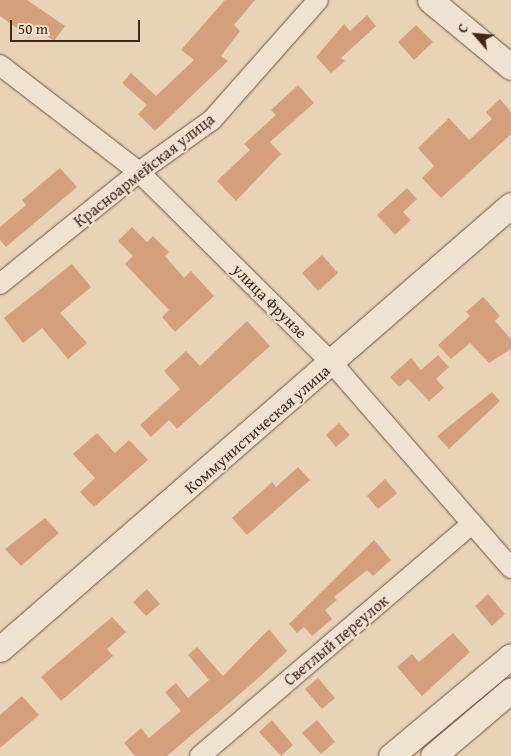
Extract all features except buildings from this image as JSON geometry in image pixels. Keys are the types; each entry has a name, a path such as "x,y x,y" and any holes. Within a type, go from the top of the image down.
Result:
{"street":[{"name":"Красноармейская улица","path":"0,284 139,172 212,120 318,0"},
{"path":"430,0 511,67"},
{"name":"улица Фрунзе","path":"0,64 139,172 333,364 511,568"},
{"name":"Коммунистическая улица","path":"0,649 333,364 511,205"},
{"name":"Светлый переулок","path":"200,756 472,524"},
{"path":"391,756 511,656"},
{"path":"432,756 511,690"}]}
